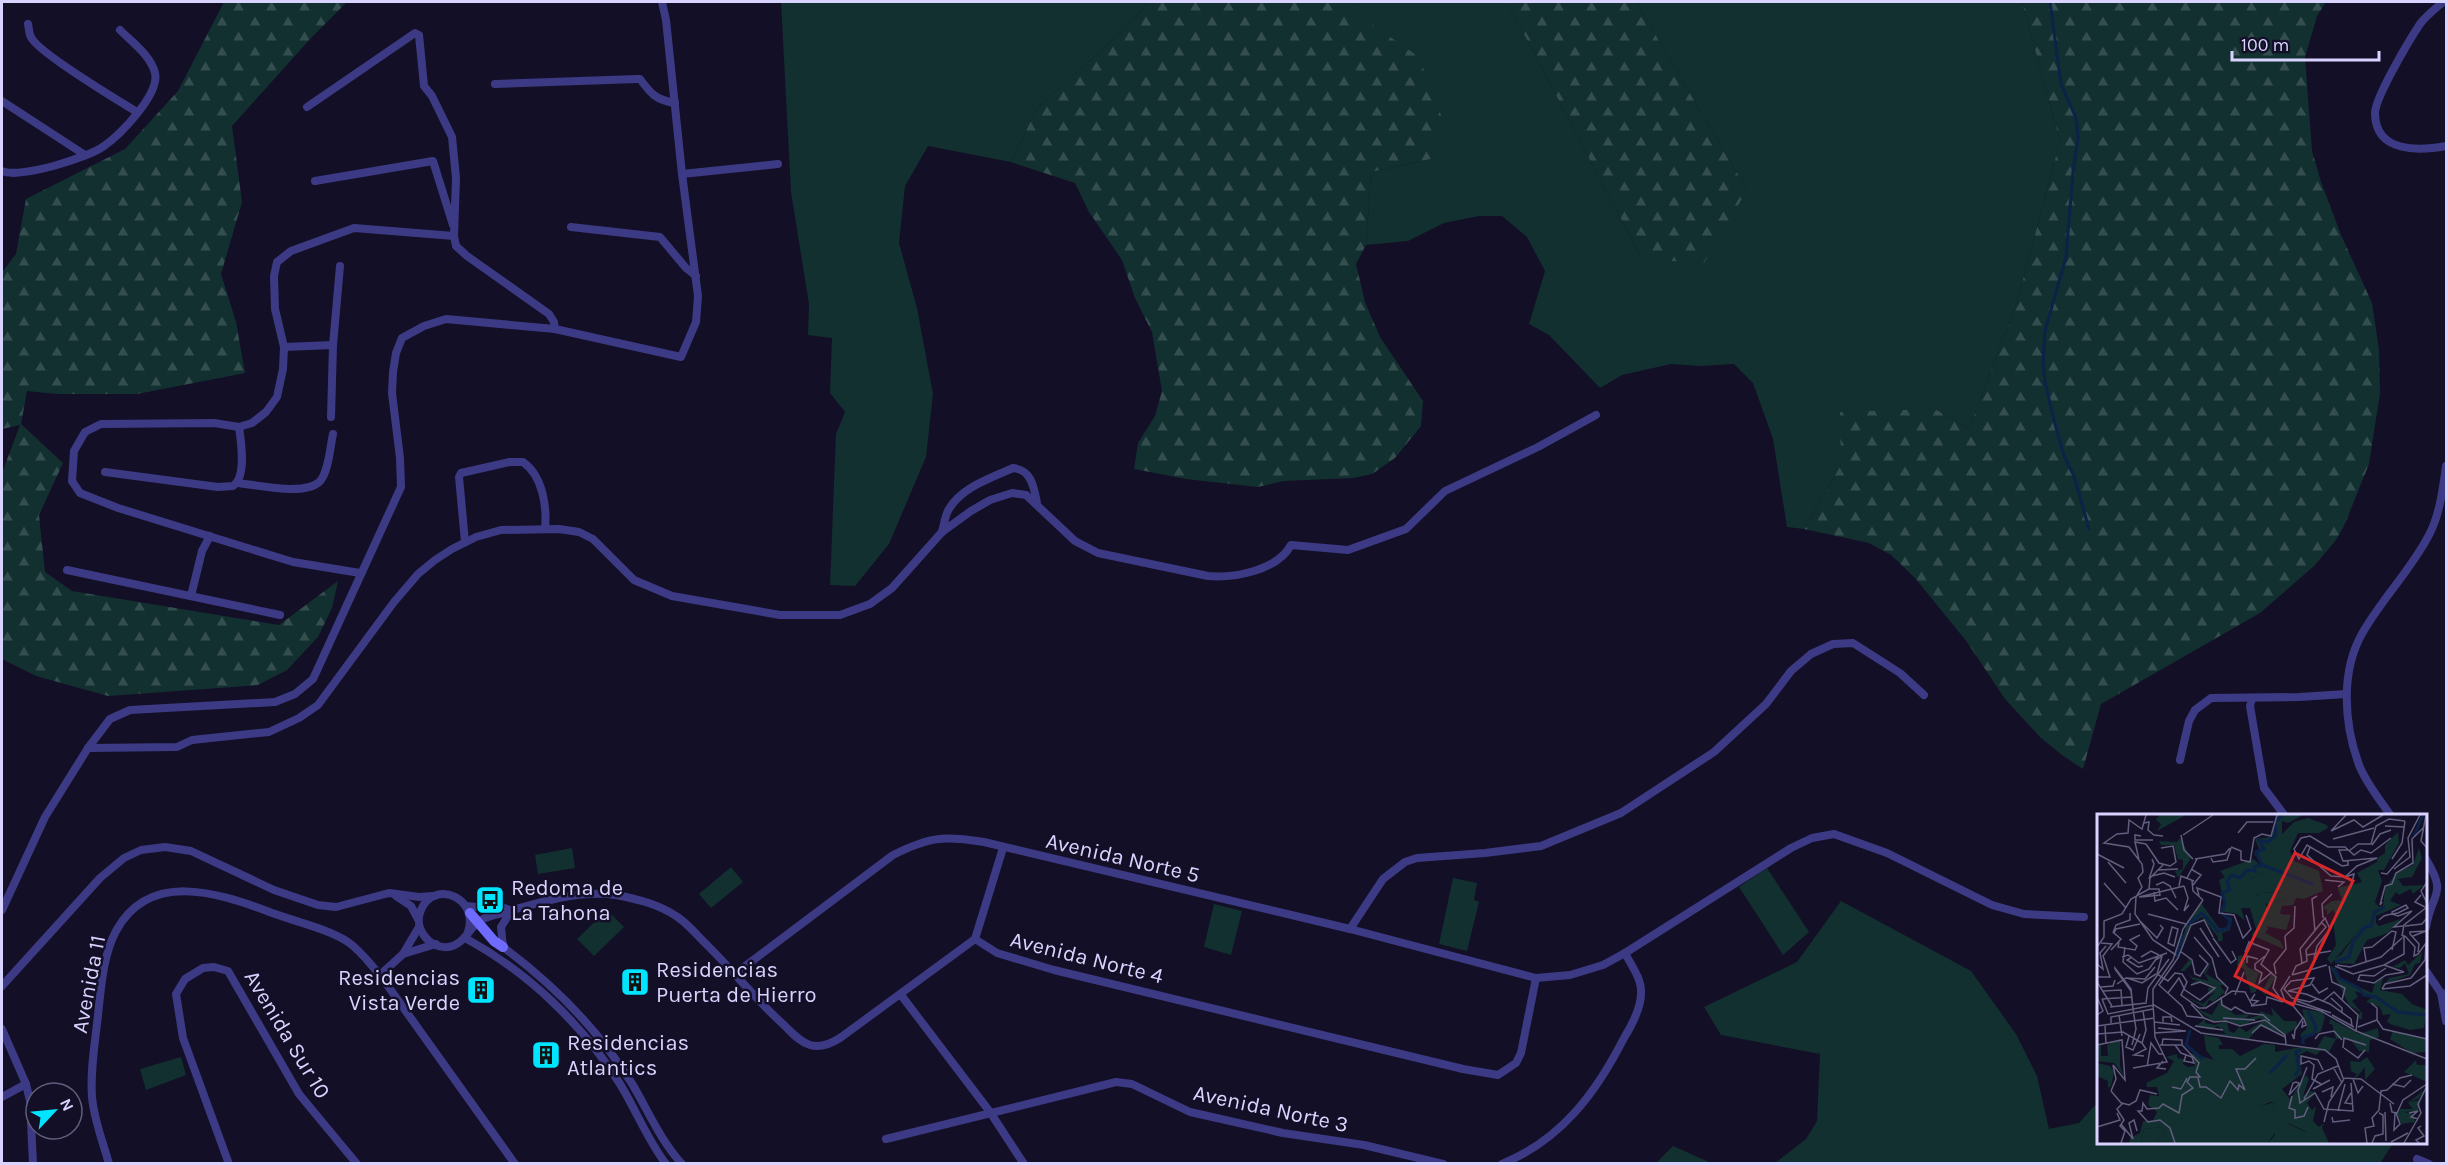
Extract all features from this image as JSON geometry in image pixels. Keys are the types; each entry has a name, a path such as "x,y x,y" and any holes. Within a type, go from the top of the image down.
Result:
{"street":[{"path":"2,910 45,817 88,748 110,719 130,710 275,702 295,694 313,679 401,487 392,393 396,353 402,338 424,326 446,320 555,329 681,357 696,322 698,296 681,174 666,20 662,2"},
{"path":"2443,2 2422,22 2408,44 2374,112 2377,129 2386,140 2397,147 2422,150 2446,146"},
{"path":"28,24 31,39 38,46 137,112"},
{"path":"2,171 8,174 46,168 85,155 102,148 126,128 150,95 155,85 156,74 149,60 120,30"},
{"path":"307,107 415,33 419,35 424,86 432,96 452,137 456,177 454,227 456,246 549,314 555,329"},
{"path":"495,84 637,79 652,96 675,103"},
{"path":"2,101 85,155"},
{"path":"315,181 433,161 448,216 454,227"},
{"path":"681,174 778,164"},
{"path":"571,227 660,237 686,268 696,276"},
{"path":"360,573 293,562 80,493 72,481 74,451 85,432 101,424 214,423 239,427 252,423 266,412 277,397 283,369 284,347 275,309 274,276 277,262 291,250 354,228 454,236"},
{"path":"331,417 333,345 340,266"},
{"path":"284,347 333,345"},
{"path":"88,748 177,747 192,740 269,732 299,718 318,705 394,602 418,574 435,560 465,542 501,530 546,529 579,532 593,539 634,580 672,596 780,615 840,615 870,604 892,588 942,532 990,500 1012,493 1026,495 1075,541 1098,553 1208,576 1238,575 1269,564 1287,552 1291,545 1348,550 1406,529 1445,491 1538,447 1596,414"},
{"path":"238,483 242,456 239,427"},
{"path":"105,472 218,487 233,486 238,483 308,488 316,484 324,474 333,434"},
{"path":"465,542 459,477 461,473 510,462 523,462 536,477 546,516 546,529"},
{"path":"2390,814 2360,767 2351,734 2346,694 2350,668 2362,634 2430,532 2442,497 2446,466"},
{"path":"942,532 949,510 961,496 975,485 1013,468 1025,472 1032,482 1037,503"},
{"path":"191,596 202,551 210,536"},
{"path":"67,570 280,615"},
{"path":"1350,929 1383,879 1405,862 1417,858 1541,846 1621,813 1714,752 1766,704 1791,671 1811,654 1833,644 1853,643 1900,673 1924,695"},
{"path":"2180,760 2189,721 2195,710 2211,698 2252,699 2346,694"},
{"path":"2252,699 2250,706 2264,788 2284,814"},
{"path":"1536,978 1570,975 1603,965 1791,848 1812,838 1834,834 1887,853 1992,905 2024,914 2084,917"},
{"name":"Avenida Norte 5","path":"736,972 877,866 916,843 948,837 984,842 1350,929 1536,978"},
{"path":"2,986 100,878 124,858 141,850 165,847 191,851 274,890 318,905 336,907 389,893 419,897 452,896 468,909 478,923 503,947 551,985 599,1036 632,1084 667,1145 682,1164"},
{"path":"389,893 411,906 426,939 444,947 452,946 466,936 482,919 544,901 587,894 607,894 642,900 677,916 736,972 773,1016 801,1042 812,1046 832,1043 975,939 1003,848"},
{"path":"2427,861 2441,883 2440,893 2427,925"},
{"name":"Avenida 11","path":"109,1164 92,1099 94,1046 100,993 115,932 124,918 139,904 157,895 175,890 198,891 221,896 337,936 357,949 380,975"},
{"path":"436,896 424,905 419,923 403,954 380,975 515,1164"},
{"path":"468,909 506,907 511,911"},
{"path":"466,936 471,925 468,909"},
{"path":"503,947 501,927 511,911"},
{"path":"466,936 535,985 579,1029 619,1083 650,1141 666,1164"},
{"name":"Avenida Norte 4","path":"975,939 997,953 1054,970 1487,1075 1498,1075 1508,1071 1516,1063 1521,1053 1536,978"},
{"path":"403,954 436,944"},
{"path":"1502,1164 1527,1153 1563,1126 1595,1090 1623,1042 1641,1001 1641,989 1637,976 1625,953"},
{"name":"Avenida Sur 10","path":"230,1164 183,1038 179,1016 176,994 184,979 203,968 214,967 228,971 299,1094 357,1164"},
{"path":"2427,972 2444,994 2446,1021"},
{"path":"901,995 990,1112 1024,1164"},
{"path":"2,1029 25,1081"},
{"name":"Avenida Norte 3","path":"886,1139 1116,1082 1132,1084 1190,1112 1283,1133 1364,1145 1443,1164"},
{"path":"2,1097 24,1085"},
{"path":"32,1141 33,1164"},
{"path":"2417,1159 2429,1164"}],"green space":[{"path":"224,2 347,2 310,39 232,126 242,202 221,274 236,322 245,373 137,394 58,394 27,391 21,424 63,463 39,515 45,572 72,591 279,625 338,581 332,608 318,637 287,670 258,685 108,696 36,676 2,659 2,473 20,425 2,429 2,272 16,254 26,199 125,149 178,91"},
{"path":"781,2 1149,2 1124,30 1037,108 1011,162 928,146 905,186 899,243 917,308 933,394 926,457 889,544 855,586 830,585 836,434 845,412 830,393 832,338 808,335 809,304 791,192"},
{"path":"1149,2 1355,2 1350,9 1419,57 1446,128 1431,159 1371,172 1366,245 1356,264 1365,302 1380,337 1423,401 1421,426 1395,458 1372,474 1353,478 1284,481 1258,487 1186,479 1134,469 1138,443 1155,416 1162,391 1152,332 1135,298 1122,260 1089,212 1075,183 1011,162 1037,108 1124,30"},
{"path":"1355,2 1507,2 1642,259 1747,190 1636,2 2022,2 2060,141 2017,302 1969,429 1935,409 1841,465 1804,529 1787,527 1773,439 1753,383 1734,364 1700,366 1671,364 1622,375 1600,388 1549,335 1529,324 1545,271 1527,237 1502,216 1479,216 1444,223 1408,241 1366,245 1371,172 1431,159 1350,9"},
{"path":"1507,2 1636,2 1747,190 1704,263 1642,259"},
{"path":"2022,2 2326,2 2317,16 2305,57 2312,151 2341,235 2372,303 2379,350 2380,393 2369,464 2336,540 2314,566 2260,613 2101,704 2083,769 2040,737 2005,699 1967,642 1915,578 1891,555 1869,543 1804,529 1841,465 1840,412 1935,409 1969,429 2017,302 2060,141"},
{"path":"572,848 575,868 538,874 535,855"},
{"path":"731,867 743,882 711,908 699,894"},
{"path":"1767,868 1809,932 1783,955 1739,887"},
{"path":"1453,878 1477,883 1474,900 1479,902 1467,951 1439,944"},
{"path":"1841,901 1971,971 2016,1034 2037,1076 2049,1129 2079,1123 2097,1103 2097,1144 2392,1144 2380,1164 1775,1163 1806,1139 1817,1121 1820,1054 1721,1035 1704,1007 1797,962"},
{"path":"1214,904 1242,911 1231,955 1204,947"},
{"path":"607,910 624,927 594,956 577,939"},
{"path":"181,1057 186,1075 146,1090 140,1069"},
{"path":"1673,1146 1711,1163 1656,1163"}],"waterway":[{"path":"2050,2 2061,84 2076,118 2078,137 2066,257 2045,331 2043,362 2054,420 2064,456 2074,476 2089,529"}],"place":[{"name":"Redoma de La Tahona","path":"490,900"},
{"name":"Residencias Puerta de Hierro","path":"635,982"},
{"name":"Residencias Vista Verde","path":"481,990"},
{"name":"Residencias Atlantics","path":"546,1055"}]}
